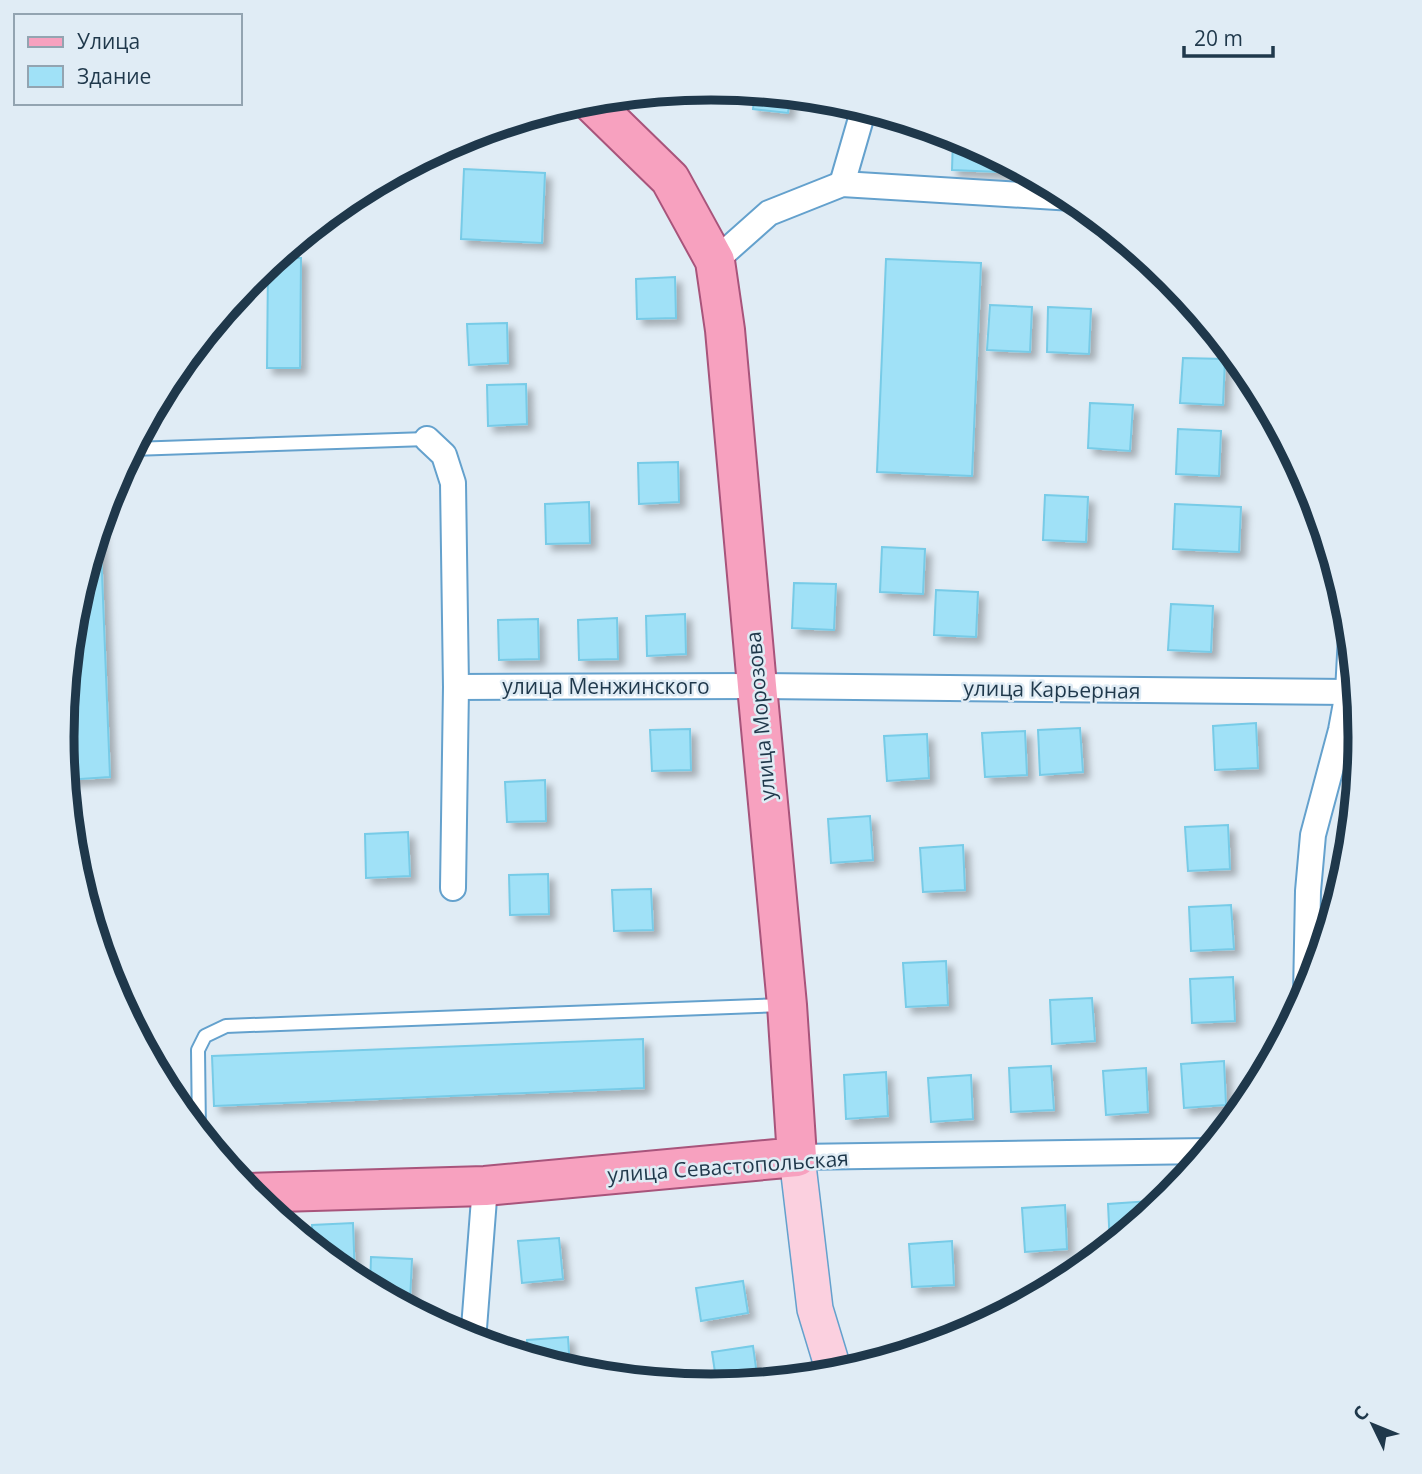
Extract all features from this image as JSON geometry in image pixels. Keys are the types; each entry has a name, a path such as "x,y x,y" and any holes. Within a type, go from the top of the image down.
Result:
{"main road":[{"name":"улица Морозова","path":"599,110 670,179 715,261 725,330 787,1005 797,1157 815,1309 831,1363"},
{"name":"улица Севастопольская","path":"265,1192 485,1186 797,1157"}],"street":[{"path":"842,184 861,118"},
{"path":"715,261 769,213 842,184 1048,197"},
{"path":"427,439 444,455 453,483 456,687 453,888"},
{"name":"улица Менжинского","path":"456,687 757,686"},
{"name":"улица Карьерная","path":"757,686 1347,692"},
{"path":"1307,964 1308,891 1313,835 1347,697"},
{"name":"улица Севастопольская","path":"797,1157 1195,1151"},
{"path":"475,1329 485,1186"}],"lane":[{"path":"142,449 427,439"},
{"path":"199,1116 198,1050 205,1036 226,1026 787,1005"}],"building":[{"path":"754,101 789,105 788,113 753,109"},
{"path":"953,147 1006,172 952,170"},
{"path":"464,169 545,173 542,243 461,239"},
{"path":"291,258 301,258 300,368 267,368 268,279"},
{"path":"886,259 981,263 972,476 877,472"},
{"path":"675,277 676,318 637,319 636,279"},
{"path":"990,305 1032,307 1030,352 987,350"},
{"path":"1048,307 1091,309 1089,354 1047,352"},
{"path":"507,323 508,363 469,365 467,324"},
{"path":"1183,358 1224,359 1223,405 1180,403"},
{"path":"526,384 527,424 488,426 487,385"},
{"path":"1090,403 1133,405 1130,451 1088,448"},
{"path":"1178,429 1221,431 1219,476 1176,474"},
{"path":"678,462 679,502 639,504 638,463"},
{"path":"1045,495 1088,497 1086,542 1043,540"},
{"path":"589,502 590,543 546,544 545,504"},
{"path":"1175,504 1241,507 1239,552 1173,549"},
{"path":"882,547 925,549 923,594 880,592"},
{"path":"101,552 110,777 75,779 75,695 79,654"},
{"path":"794,583 836,584 834,630 792,628"},
{"path":"936,590 978,592 976,637 934,635"},
{"path":"1171,604 1213,606 1211,652 1168,650"},
{"path":"685,614 686,654 647,656 646,616"},
{"path":"617,618 618,659 579,660 578,620"},
{"path":"538,619 539,659 499,660 498,620"},
{"path":"1256,723 1258,768 1215,770 1213,726"},
{"path":"1080,728 1083,772 1040,775 1038,730"},
{"path":"690,729 691,770 652,771 650,730"},
{"path":"1025,731 1027,775 985,777 982,733"},
{"path":"927,734 929,778 887,781 884,736"},
{"path":"545,780 546,821 507,822 505,782"},
{"path":"870,816 873,860 831,863 828,819"},
{"path":"1228,825 1230,869 1188,871 1185,827"},
{"path":"408,832 410,876 366,878 365,834"},
{"path":"963,845 965,890 923,892 920,848"},
{"path":"548,874 549,914 510,915 509,875"},
{"path":"651,889 653,930 614,931 612,890"},
{"path":"1231,905 1234,949 1191,951 1189,907"},
{"path":"946,961 948,1005 906,1007 903,963"},
{"path":"1233,977 1235,1021 1192,1023 1190,979"},
{"path":"1092,998 1095,1041 1052,1044 1050,1000"},
{"path":"643,1039 644,1088 214,1106 212,1056"},
{"path":"1224,1061 1226,1105 1184,1108 1181,1064"},
{"path":"1051,1066 1054,1110 1011,1112 1009,1068"},
{"path":"1146,1068 1148,1112 1106,1115 1103,1071"},
{"path":"886,1072 888,1116 846,1119 844,1075"},
{"path":"971,1075 973,1119 931,1122 928,1078"},
{"path":"1147,1201 1109,1234 1108,1204"},
{"path":"1065,1205 1067,1249 1025,1252 1022,1208"},
{"path":"353,1223 354,1265 312,1234 312,1225"},
{"path":"559,1238 563,1279 522,1283 518,1241"},
{"path":"952,1241 954,1285 912,1287 909,1244"},
{"path":"371,1257 412,1259 410,1299 392,1289 370,1275"},
{"path":"743,1281 748,1313 701,1321 696,1288"},
{"path":"568,1337 569,1358 527,1347 527,1340"},
{"path":"753,1346 757,1373 715,1374 712,1352"}]}
